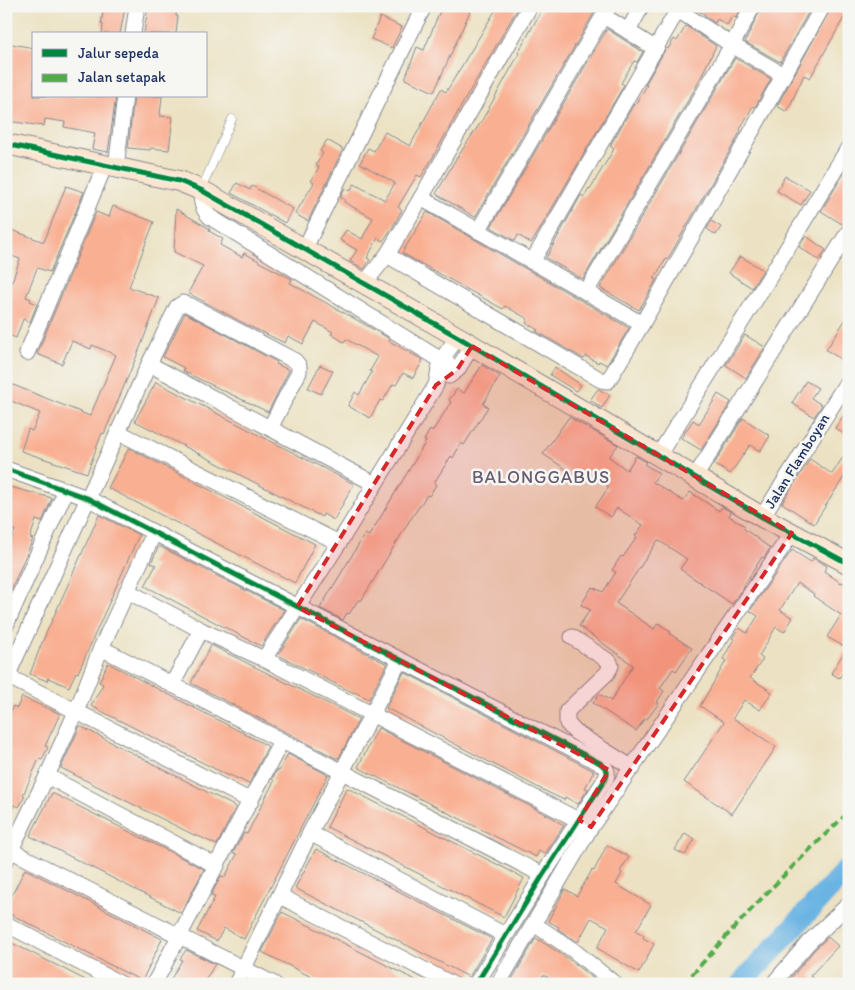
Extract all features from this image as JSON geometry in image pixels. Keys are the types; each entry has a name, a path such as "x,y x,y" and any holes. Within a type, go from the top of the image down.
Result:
{"street":[{"path":"133,32 137,6"},
{"path":"305,248 424,6"},
{"path":"364,284 387,255 530,6"},
{"path":"586,292 732,45 753,6"},
{"path":"387,255 604,381 609,380 823,6"},
{"path":"532,262 679,8 732,45 783,75"},
{"path":"628,31 640,9"},
{"path":"478,231 607,11 628,31 656,49"},
{"path":"27,353 111,166 125,98"},
{"path":"6,144 178,181 201,190 465,341 762,517 792,533 846,557"},
{"path":"658,456 849,147"},
{"path":"201,190 201,201 204,211 210,217 457,370"},
{"path":"420,198 642,324"},
{"path":"695,477 849,231"},
{"path":"251,801 7,677 87,498 174,311 183,304 190,305 291,358 299,366 299,372 270,428"},
{"path":"264,659 339,543 436,385 441,360 465,341"},
{"path":"436,385 457,370 465,341"},
{"path":"149,364 375,484"},
{"name":"Jalan Flamboyan","path":"762,517 849,379"},
{"path":"118,432 339,543"},
{"path":"6,469 87,498 600,763 606,768 608,774 585,824 534,924 498,984"},
{"path":"6,625 66,490"},
{"path":"154,533 100,648 76,712 47,776 8,853 180,935 274,984"},
{"path":"476,984 543,875 633,768 792,533"},
{"path":"127,591 201,630 264,659 585,824"},
{"path":"172,685 201,630"},
{"path":"572,637 610,662 611,666 607,673 567,711 567,723 575,732 633,768"},
{"path":"100,648 543,875"},
{"path":"236,984 310,833 400,660"},
{"path":"154,984 281,742"},
{"path":"47,776 217,866"},
{"path":"310,833 505,935"},
{"path":"280,896 452,984"},
{"path":"773,984 808,943 849,904"},
{"path":"6,924 121,984"},
{"path":"534,924 573,950 615,984"}],"lane":[{"path":"201,190 232,119"}],"highlighted area":[{"path":"472,346 792,533 591,827 579,820 609,770 297,607 436,385 457,370"}],"building":[{"path":"104,6 125,8 120,32 102,32 103,24 101,24"},
{"path":"148,6 177,6 176,32 144,32"},
{"path":"442,6 464,6 471,9 434,92 405,79 417,47 424,50"},
{"path":"498,6 519,6 421,177 417,175 398,207 402,210 392,228 383,241 378,238 367,258 370,260 364,269 350,261 357,250 340,240 346,230 362,239 373,218 344,202 345,200 340,197 345,188 350,191 354,184 385,200 395,183 360,163 368,148 374,151 385,132 410,146 441,89 446,92"},
{"path":"544,6 598,6 475,217 436,194 454,162 481,122"},
{"path":"689,6 742,6 736,18 732,16 727,25 717,19 715,23 706,15"},
{"path":"762,6 783,6 793,10 795,6 812,6 780,62 745,42"},
{"path":"832,6 847,6 844,13 846,14 810,78 804,75 787,112 777,106"},
{"path":"380,17 402,27 392,48 371,39"},
{"path":"686,26 716,46 696,87 583,279 546,258 581,195 584,197 590,189 614,149 610,146 634,104 636,105 666,48 668,49 674,39 677,41"},
{"path":"607,29 643,52 637,62 634,61 621,83 624,85 534,239 531,243 518,235 515,241 491,227"},
{"path":"6,43 32,48 32,98 116,98 108,152 92,149 95,133 64,127 65,122 45,119 44,126 6,121"},
{"path":"735,58 771,79 755,107 753,106 736,140 667,260 654,279 656,280 639,310 600,288"},
{"path":"134,98 162,98 160,116 173,117 169,150 128,148"},
{"path":"327,140 343,149 308,221 295,214 314,183 311,181 319,167 316,165 323,153 320,151"},
{"path":"849,165 849,214 842,224 821,211"},
{"path":"785,176 810,190 801,205 777,191"},
{"path":"237,183 250,190 252,186 293,209 285,223 231,193"},
{"path":"66,186 84,192 50,272 37,268 26,297 37,304 30,322 23,319 16,338 6,334 6,289 9,290 20,259 6,254 6,228 44,242"},
{"path":"113,206 154,222 129,287 159,298 87,473 21,451 28,429 32,431 40,413 6,399 6,382 90,416 116,355 92,345 91,349 72,341 62,364 37,354 96,212 109,217"},
{"path":"176,209 223,239 220,245 242,257 244,253 292,279 290,283 390,339 389,341 423,360 413,378 403,373 396,385 393,384 383,401 380,400 370,418 348,406 355,392 359,395 378,357 346,339 344,342 331,334 333,332 315,322 303,344 288,336 285,343 188,293 203,266 174,252"},
{"path":"427,212 629,328 607,365 599,361 598,363 586,356 584,359 536,331 538,330 526,323 528,319 505,306 503,309 402,253"},
{"path":"711,221 721,227 716,235 707,229"},
{"path":"806,236 826,250 819,260 799,247"},
{"path":"740,256 763,270 752,288 729,273"},
{"path":"185,313 289,370 268,412 183,371 184,368 163,357"},
{"path":"849,314 849,364 826,350"},
{"path":"745,335 765,347 746,378 726,365"},
{"path":"320,365 333,371 321,394 308,388"},
{"path":"482,365 500,376 483,404 488,407 464,445 461,443 453,458 451,456 434,483 436,485 410,520 361,601 359,599 343,620 320,608 365,534 369,536 418,455 430,430 432,432 451,402 449,400 457,389 464,393"},
{"path":"555,367 581,385 576,391 550,375"},
{"path":"806,381 818,388 811,398 822,405 814,417 792,403"},
{"path":"156,382 354,484 334,520 323,514 322,517 135,421"},
{"path":"598,389 610,395 602,408 590,400"},
{"path":"718,394 731,402 701,450 681,438 693,420 699,424"},
{"path":"849,407 849,437 835,428"},
{"path":"569,417 618,445 609,457 627,470 636,456 646,462 644,464 659,473 653,482 683,501 690,492 719,511 722,507 731,512 729,516 745,526 743,528 770,548 764,558 762,557 732,604 680,569 687,559 658,540 616,603 654,629 658,623 671,632 670,634 692,648 676,671 673,669 660,688 664,691 657,702 659,703 636,731 593,703 599,694 611,701 633,665 579,626 590,610 581,605 592,587 603,592 616,572 612,570 637,537 635,536 643,525 617,508 611,517 595,507 609,487 585,470 579,478 543,454"},
{"path":"743,418 770,436 760,451 750,445 730,474 714,464"},
{"path":"129,448 315,544 295,583 108,488"},
{"path":"849,448 849,469 814,524 782,503 810,459 832,474"},
{"path":"10,487 52,498 42,522 36,520 30,538 33,539 6,601 6,552 15,530 6,528 6,497"},
{"path":"99,515 139,535 78,673 76,672 69,687 48,678 47,681 30,674"},
{"path":"159,546 284,610 261,646 145,586 156,565 151,563"},
{"path":"792,550 811,562 813,558 827,566 824,571 841,583 849,586 849,637 843,646 827,637 841,615 797,583 780,610 793,618 784,632 776,627 759,656 763,659 750,678 772,692 760,710 744,700 733,718 776,747 732,814 684,782 724,722 700,706 726,661 723,659 734,639 732,638 739,628 747,633 758,616 750,611"},
{"path":"301,619 387,664 369,699 278,655"},
{"path":"211,645 359,719 339,758 191,683"},
{"path":"849,645 849,664 839,678 831,673"},
{"path":"108,663 268,746 249,784 229,776 91,706 103,684 99,682"},
{"path":"404,672 594,771 585,788 588,789 578,804 565,797 564,800 543,790 386,708"},
{"path":"22,697 60,714 45,746 48,747 42,760 39,759 23,795 25,796 19,807 14,805 6,822 6,721 13,706 17,708"},
{"path":"80,726 236,807 217,845 61,768"},
{"path":"378,728 564,825 545,854 539,851 536,857 367,772 358,767"},
{"path":"288,754 328,775 244,939 224,928 217,941 197,931 215,897 211,895 221,876 225,877 237,854 233,853 244,833 247,834 274,781 272,779 277,770 279,771"},
{"path":"347,788 524,878 504,917 327,827"},
{"path":"52,793 204,869 181,913 30,836"},
{"path":"685,833 695,839 685,855 675,850"},
{"path":"607,845 629,857 620,871 622,873 616,884 651,905 636,931 644,935 643,938 654,944 639,973 597,948 608,927 591,918 578,942 548,921 565,889 577,896 592,870 594,871"},
{"path":"316,849 492,939 469,977 295,888"},
{"path":"25,869 162,939 142,981 6,912 6,907"},
{"path":"282,912 423,984 325,984 262,952"},
{"path":"828,937 838,946 810,976 820,984 786,984 815,949"},
{"path":"536,938 567,958 600,984 560,984 543,975 538,984 516,984 511,981"},
{"path":"6,940 62,968 93,984 6,984"},
{"path":"186,950 215,964 203,984 168,984 182,960 180,959"}],"waterway":[{"path":"741,984 849,867"}],"marked path":[{"path":"684,984 764,896 849,812"}],"cycle path":[{"path":"6,144 179,181 201,190 458,337 762,517 849,564"},
{"path":"6,469 87,498 604,766 607,771 606,778 543,875 476,984"}],"district":[{"name":"BALONGGABUS","path":"541,477"}]}
